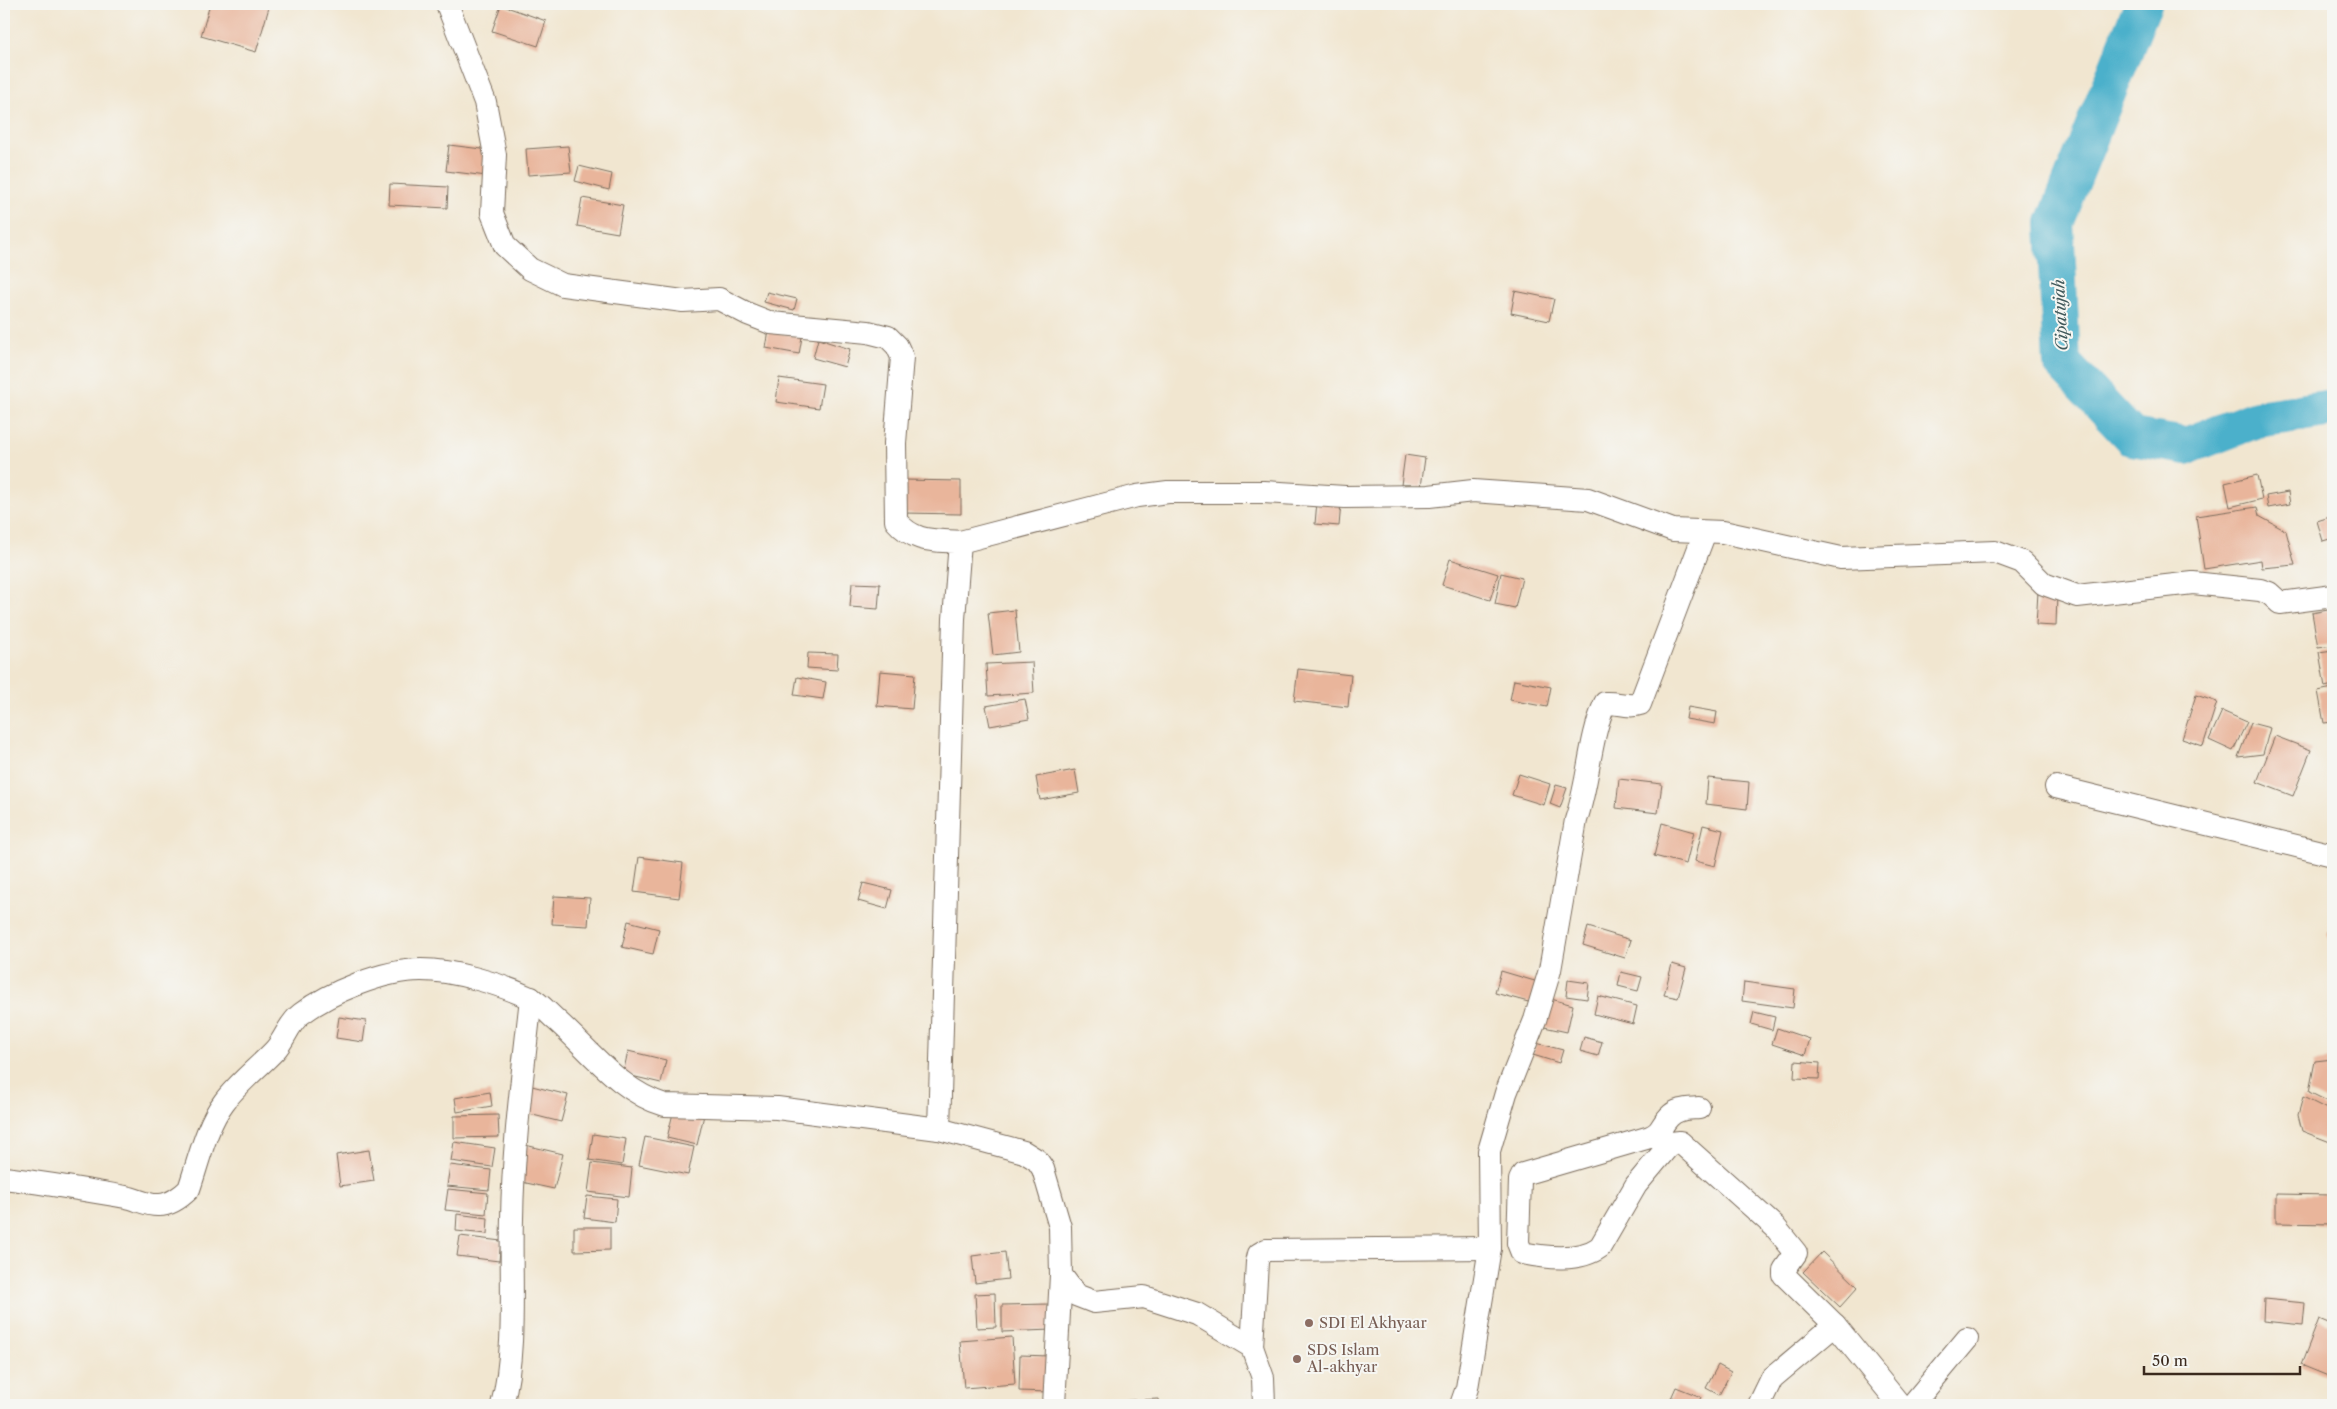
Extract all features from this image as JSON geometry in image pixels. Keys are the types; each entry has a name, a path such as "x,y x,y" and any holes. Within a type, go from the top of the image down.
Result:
{"street":[{"path":"447,4 485,102 495,155 492,213 504,246 530,268 563,285 683,301 719,299 748,314 771,322 868,332 888,337 897,346 902,357 895,443 896,521 906,533 926,540 960,542 1137,496 1168,492 1208,490 1346,498 1430,496 1473,491 1588,499 1673,530 1722,532 1841,558 1995,552 2022,562 2044,584 2077,596 2193,583 2260,590 2269,593 2280,603 2333,596"},
{"path":"1461,1405 1467,1388 1490,1248 1489,1151 1506,1093 1535,1020 1550,970 1576,820 1583,801 1597,721 1605,703 1615,702 1634,706 1640,704 1705,532"},
{"path":"939,1129 954,619 960,542"},
{"path":"2056,787 2333,855"},
{"path":"4,1178 129,1198 151,1205 164,1205 189,1189 210,1128 224,1102 279,1045 300,1014 327,998 378,978 400,972 439,971 484,982 531,998 574,1036 620,1081 655,1102 664,1105 777,1108 939,1129 1024,1152 1037,1160 1042,1169 1060,1227 1061,1275 1054,1405"},
{"path":"502,1405 508,1366 511,1313 513,1174 531,998"},
{"path":"1699,1108 1681,1109 1674,1112 1668,1117 1660,1133 1650,1137 1523,1174 1520,1180 1518,1243 1522,1253 1540,1256 1571,1257 1590,1254 1600,1247 1636,1185 1671,1143 1680,1142 1775,1227 1796,1253 1784,1270 1784,1275 1834,1325 1900,1405"},
{"path":"1264,1405 1264,1378 1252,1347 1259,1254 1266,1250 1490,1248"},
{"path":"1061,1275 1076,1295 1094,1302 1144,1297 1197,1314 1252,1347"},
{"path":"1759,1405 1772,1378 1834,1325"},
{"path":"1912,1405 1967,1339"}],"building":[{"path":"210,4 270,4 256,52 201,36"},
{"path":"501,5 546,21 538,46 492,31"},
{"path":"449,145 490,150 487,176 446,171"},
{"path":"568,146 571,172 528,175 526,149"},
{"path":"579,166 612,174 609,190 575,181"},
{"path":"390,184 448,187 447,208 389,205"},
{"path":"582,198 623,205 618,233 577,226"},
{"path":"1515,291 1554,299 1549,321 1511,313"},
{"path":"767,292 797,299 794,310 764,302"},
{"path":"769,331 802,337 799,354 766,348"},
{"path":"818,339 850,349 845,367 813,358"},
{"path":"779,378 823,384 819,408 776,402"},
{"path":"1405,455 1425,458 1421,487 1401,485"},
{"path":"2257,475 2262,499 2230,507 2225,483"},
{"path":"903,480 961,481 961,514 903,513"},
{"path":"2288,492 2290,504 2268,508 2266,496"},
{"path":"1317,501 1341,503 1339,526 1315,524"},
{"path":"2257,507 2259,516 2286,531 2295,565 2262,568 2261,560 2204,569 2196,516"},
{"path":"2333,516 2333,538 2323,541 2317,521"},
{"path":"1450,559 1498,574 1490,600 1442,585"},
{"path":"1501,573 1522,578 1515,608 1495,604"},
{"path":"852,583 880,584 878,609 850,607"},
{"path":"2038,592 2057,593 2056,626 2036,625"},
{"path":"2333,609 2333,645 2318,647 2312,613"},
{"path":"1015,610 1019,652 993,655 988,613"},
{"path":"2333,650 2333,685 2325,687 2319,652"},
{"path":"808,653 838,654 837,670 807,668"},
{"path":"1032,662 1034,693 988,696 986,664"},
{"path":"1298,669 1351,675 1348,707 1294,701"},
{"path":"880,671 915,674 912,709 877,706"},
{"path":"797,677 826,682 823,699 794,695"},
{"path":"1514,680 1551,687 1547,707 1510,700"},
{"path":"2333,688 2333,722 2324,723 2318,691"},
{"path":"2196,695 2217,702 2203,746 2182,739"},
{"path":"1025,699 1029,719 990,726 986,706"},
{"path":"1688,707 1717,712 1715,724 1686,719"},
{"path":"2222,711 2247,722 2233,751 2209,740"},
{"path":"2251,723 2270,728 2263,754 2238,757"},
{"path":"2275,736 2311,750 2293,796 2257,782"},
{"path":"1075,770 1079,793 1040,800 1036,777"},
{"path":"1519,774 1550,784 1544,805 1512,795"},
{"path":"1708,778 1749,782 1747,809 1706,804"},
{"path":"1619,779 1662,784 1658,813 1616,808"},
{"path":"1556,785 1567,788 1560,808 1550,804"},
{"path":"1662,823 1694,832 1686,864 1654,856"},
{"path":"1703,825 1723,830 1715,866 1695,861"},
{"path":"639,857 683,863 679,898 634,892"},
{"path":"863,883 892,890 887,909 858,901"},
{"path":"554,896 590,898 588,926 552,924"},
{"path":"628,921 659,929 653,954 622,947"},
{"path":"1588,927 1631,940 1625,958 1583,945"},
{"path":"2333,931 2333,950 2331,950 2327,932"},
{"path":"1672,964 1686,968 1678,998 1664,995"},
{"path":"1501,971 1538,982 1532,1003 1495,993"},
{"path":"1621,972 1642,977 1638,991 1618,986"},
{"path":"1568,980 1589,983 1587,999 1566,996"},
{"path":"1744,982 1795,989 1793,1008 1742,1001"},
{"path":"1598,996 1637,1006 1633,1024 1594,1014"},
{"path":"1551,999 1573,1005 1567,1032 1544,1027"},
{"path":"1754,1012 1775,1017 1772,1030 1751,1024"},
{"path":"339,1017 366,1021 363,1042 336,1038"},
{"path":"1777,1028 1810,1039 1805,1055 1772,1044"},
{"path":"1584,1037 1602,1042 1598,1056 1580,1051"},
{"path":"1536,1043 1563,1050 1559,1063 1533,1055"},
{"path":"628,1051 666,1060 661,1083 623,1074"},
{"path":"2333,1059 2333,1104 2309,1092 2315,1061"},
{"path":"1795,1061 1820,1063 1819,1079 1794,1078"},
{"path":"532,1086 568,1095 561,1122 525,1113"},
{"path":"490,1092 492,1106 457,1112 455,1098"},
{"path":"2303,1097 2333,1112 2333,1135 2330,1142 2302,1131 2298,1115"},
{"path":"674,1109 704,1115 697,1145 667,1138"},
{"path":"498,1115 499,1137 454,1138 454,1116"},
{"path":"593,1134 626,1139 622,1165 589,1160"},
{"path":"645,1137 694,1147 688,1175 639,1165"},
{"path":"454,1142 495,1148 492,1167 451,1161"},
{"path":"525,1145 563,1154 554,1189 517,1181"},
{"path":"369,1150 374,1181 340,1186 336,1155"},
{"path":"592,1163 632,1168 629,1197 588,1192"},
{"path":"450,1165 491,1170 489,1190 447,1186"},
{"path":"448,1189 488,1193 486,1214 445,1210"},
{"path":"2276,1194 2333,1195 2333,1224 2276,1223"},
{"path":"587,1196 617,1199 615,1222 584,1218"},
{"path":"457,1214 488,1218 487,1234 456,1231"},
{"path":"574,1227 610,1227 610,1250 574,1251"},
{"path":"460,1236 501,1241 499,1261 457,1256"},
{"path":"1005,1252 1008,1279 975,1283 972,1256"},
{"path":"1822,1252 1858,1287 1840,1307 1803,1272"},
{"path":"995,1293 996,1327 977,1328 975,1294"},
{"path":"2264,1299 2305,1303 2303,1325 2263,1321"},
{"path":"1050,1304 1051,1330 1002,1332 1002,1305"},
{"path":"2319,1319 2333,1325 2333,1378 2301,1365"},
{"path":"1012,1337 1015,1384 964,1388 960,1341"},
{"path":"1020,1355 1049,1356 1048,1392 1019,1391"},
{"path":"1718,1365 1731,1372 1719,1395 1706,1388"},
{"path":"1676,1387 1701,1397 1697,1405 1668,1405"},
{"path":"1159,1399 1160,1405 1113,1405 1113,1401"}],"waterway":[{"name":"Cipatujah","path":"2143,4 2055,223 2062,363 2132,437 2186,446 2257,419 2333,408"}],"place":[{"name":"SDI El Akhyaar","path":"1309,1323"},
{"name":"SDS Islam Al-akhyar","path":"1297,1359"}]}
